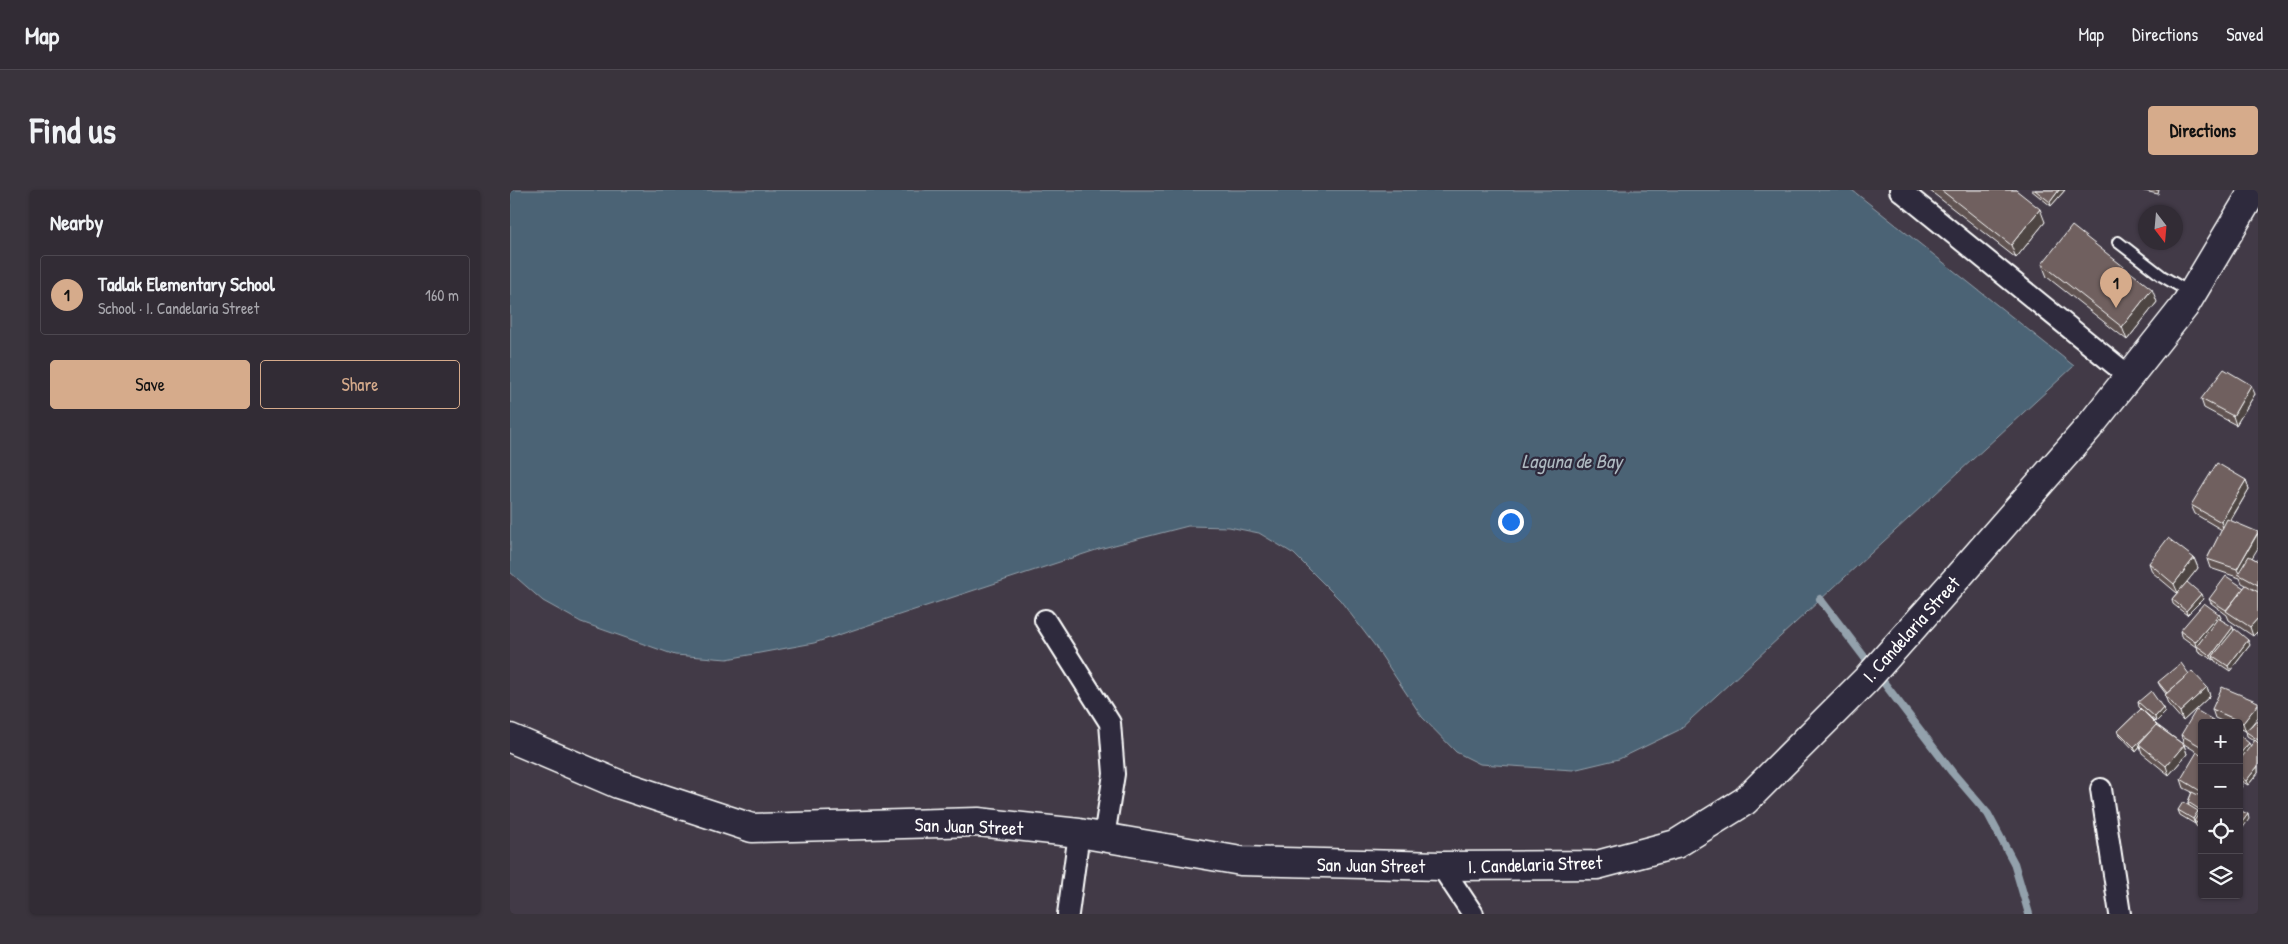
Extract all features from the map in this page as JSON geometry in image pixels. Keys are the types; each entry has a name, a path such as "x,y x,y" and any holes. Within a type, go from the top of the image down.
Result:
{"street":[{"path":"1900,190 2130,377"},
{"name":"I. Candelaria Street","path":"1441,866 1597,865 1676,844 1745,801 1867,679 2083,434 2184,308 2254,190"},
{"path":"1045,620 1110,723 1114,774 1091,834 1068,914"},
{"name":"San Juan Street","path":"510,738 618,784 752,828 978,822 1091,834 1241,862 1441,866"},
{"path":"2100,789 2120,914"},
{"path":"1441,866 1473,914"}],"lane":[{"path":"2118,242 2162,276 2192,293"}],"water":[{"name":"Laguna de Bay","path":"510,190 1852,190 2074,366 1679,730 1619,759 1573,770 1480,764 1456,752 1422,717 1375,646 1340,600 1294,554 1259,533 1229,527 1188,526 1099,549 814,643 727,659 675,655 581,622 543,601 510,572"}],"building":[{"path":"1941,190 2016,190 2040,209 2011,245"},
{"path":"2035,190 2059,190 2050,202"},
{"path":"2072,226 2152,289 2122,327 2042,264"},
{"path":"2224,369 2251,385 2233,416 2201,399"},
{"path":"2217,463 2246,480 2221,522 2191,505"},
{"path":"2227,519 2258,532 2237,569 2207,559"},
{"path":"2168,538 2194,558 2174,584 2149,563"},
{"path":"2249,556 2258,561 2258,585 2238,574"},
{"path":"2226,576 2244,588 2226,610 2209,599"},
{"path":"2187,582 2201,594 2186,611 2172,599"},
{"path":"2246,585 2258,592 2258,618 2250,627 2226,611"},
{"path":"2204,603 2219,614 2195,642 2180,631"},
{"path":"2218,618 2233,627 2211,656 2197,646"},
{"path":"2235,629 2248,640 2228,666 2213,656"},
{"path":"2181,663 2189,674 2167,693 2158,682"},
{"path":"2192,671 2207,687 2180,712 2165,695"},
{"path":"2222,687 2258,702 2243,723 2243,719 2234,719 2212,709"},
{"path":"2151,691 2163,708 2155,717 2138,702"},
{"path":"2141,709 2157,725 2134,747 2118,731"},
{"path":"2196,710 2211,719 2198,719 2198,745 2181,735"},
{"path":"2258,720 2258,740 2245,731"},
{"path":"2156,725 2184,745 2166,766 2139,744"},
{"path":"2243,738 2249,743 2243,750"},
{"path":"2255,740 2258,743 2258,766 2246,781 2243,779 2243,756"},
{"path":"2197,752 2198,753 2198,790 2181,779"},
{"path":"2192,792 2198,795 2198,808 2188,802"},
{"path":"2183,802 2198,811 2193,819 2178,810"},
{"path":"2243,812 2248,814 2243,821"},
{"path":"2198,815 2198,824 2194,821"}],"waterway":[{"path":"1820,599 1952,772 1988,814 2014,863 2029,914"}],"place":[{"name":"Tadlak Elementary School","path":"2116,308"}]}
